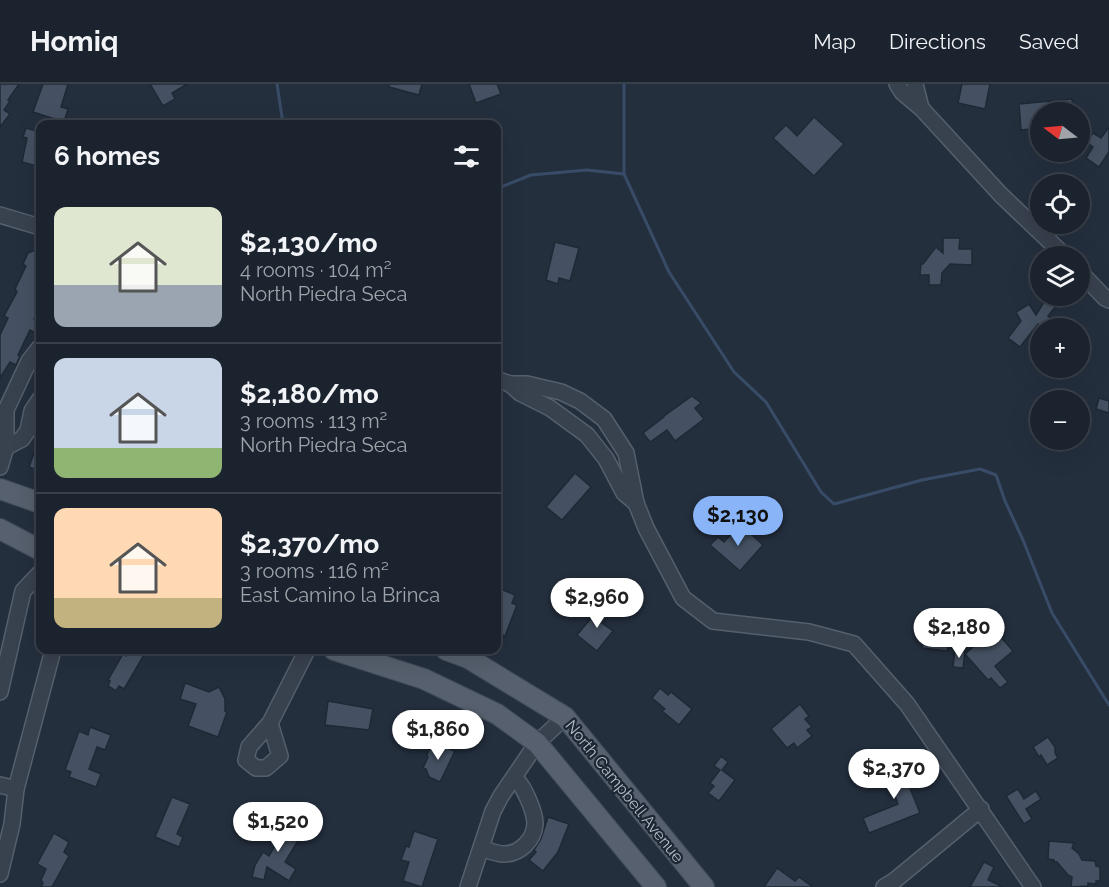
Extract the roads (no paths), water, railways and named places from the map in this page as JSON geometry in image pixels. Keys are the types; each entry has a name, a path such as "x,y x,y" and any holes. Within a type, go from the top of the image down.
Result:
{"main road":[{"path":"0,489 36,502"},
{"path":"0,529 36,548"},
{"path":"346,654 424,679 497,714 537,743 656,887"},
{"name":"North Campbell Avenue","path":"457,654 468,658 565,717 704,887"}],"street":[{"path":"897,84 1000,195 1054,246"},
{"path":"915,84 921,108"},
{"path":"0,215 36,226"},
{"path":"1090,282 1107,299 1109,314"},
{"path":"0,467 6,447 6,410 29,361 36,352"},
{"path":"503,381 520,393 550,408 587,435 606,459 624,493 636,503"},
{"path":"503,381 561,392 580,401 604,419 626,453 636,503 646,528 683,598 713,621 809,632 854,644 907,704 1033,887"},
{"path":"6,447 22,439 28,430 32,411 36,405"},
{"path":"0,692 23,591 36,577"},
{"path":"0,874 12,824 16,789 52,654"},
{"path":"270,723 305,654"},
{"path":"468,887 493,811 501,796 537,743 565,717"},
{"path":"481,848 507,854 526,845 531,837 535,822 534,813 524,788 514,778"},
{"path":"0,785 16,789"},
{"path":"889,885 981,810"}],"waterway":[{"path":"277,84 284,120"},
{"path":"624,84 624,174"},
{"path":"501,187 531,175 587,170 624,174 669,272 734,372 766,402 821,492 834,504 922,480 980,469 996,475 1052,613 1109,705"}]}
